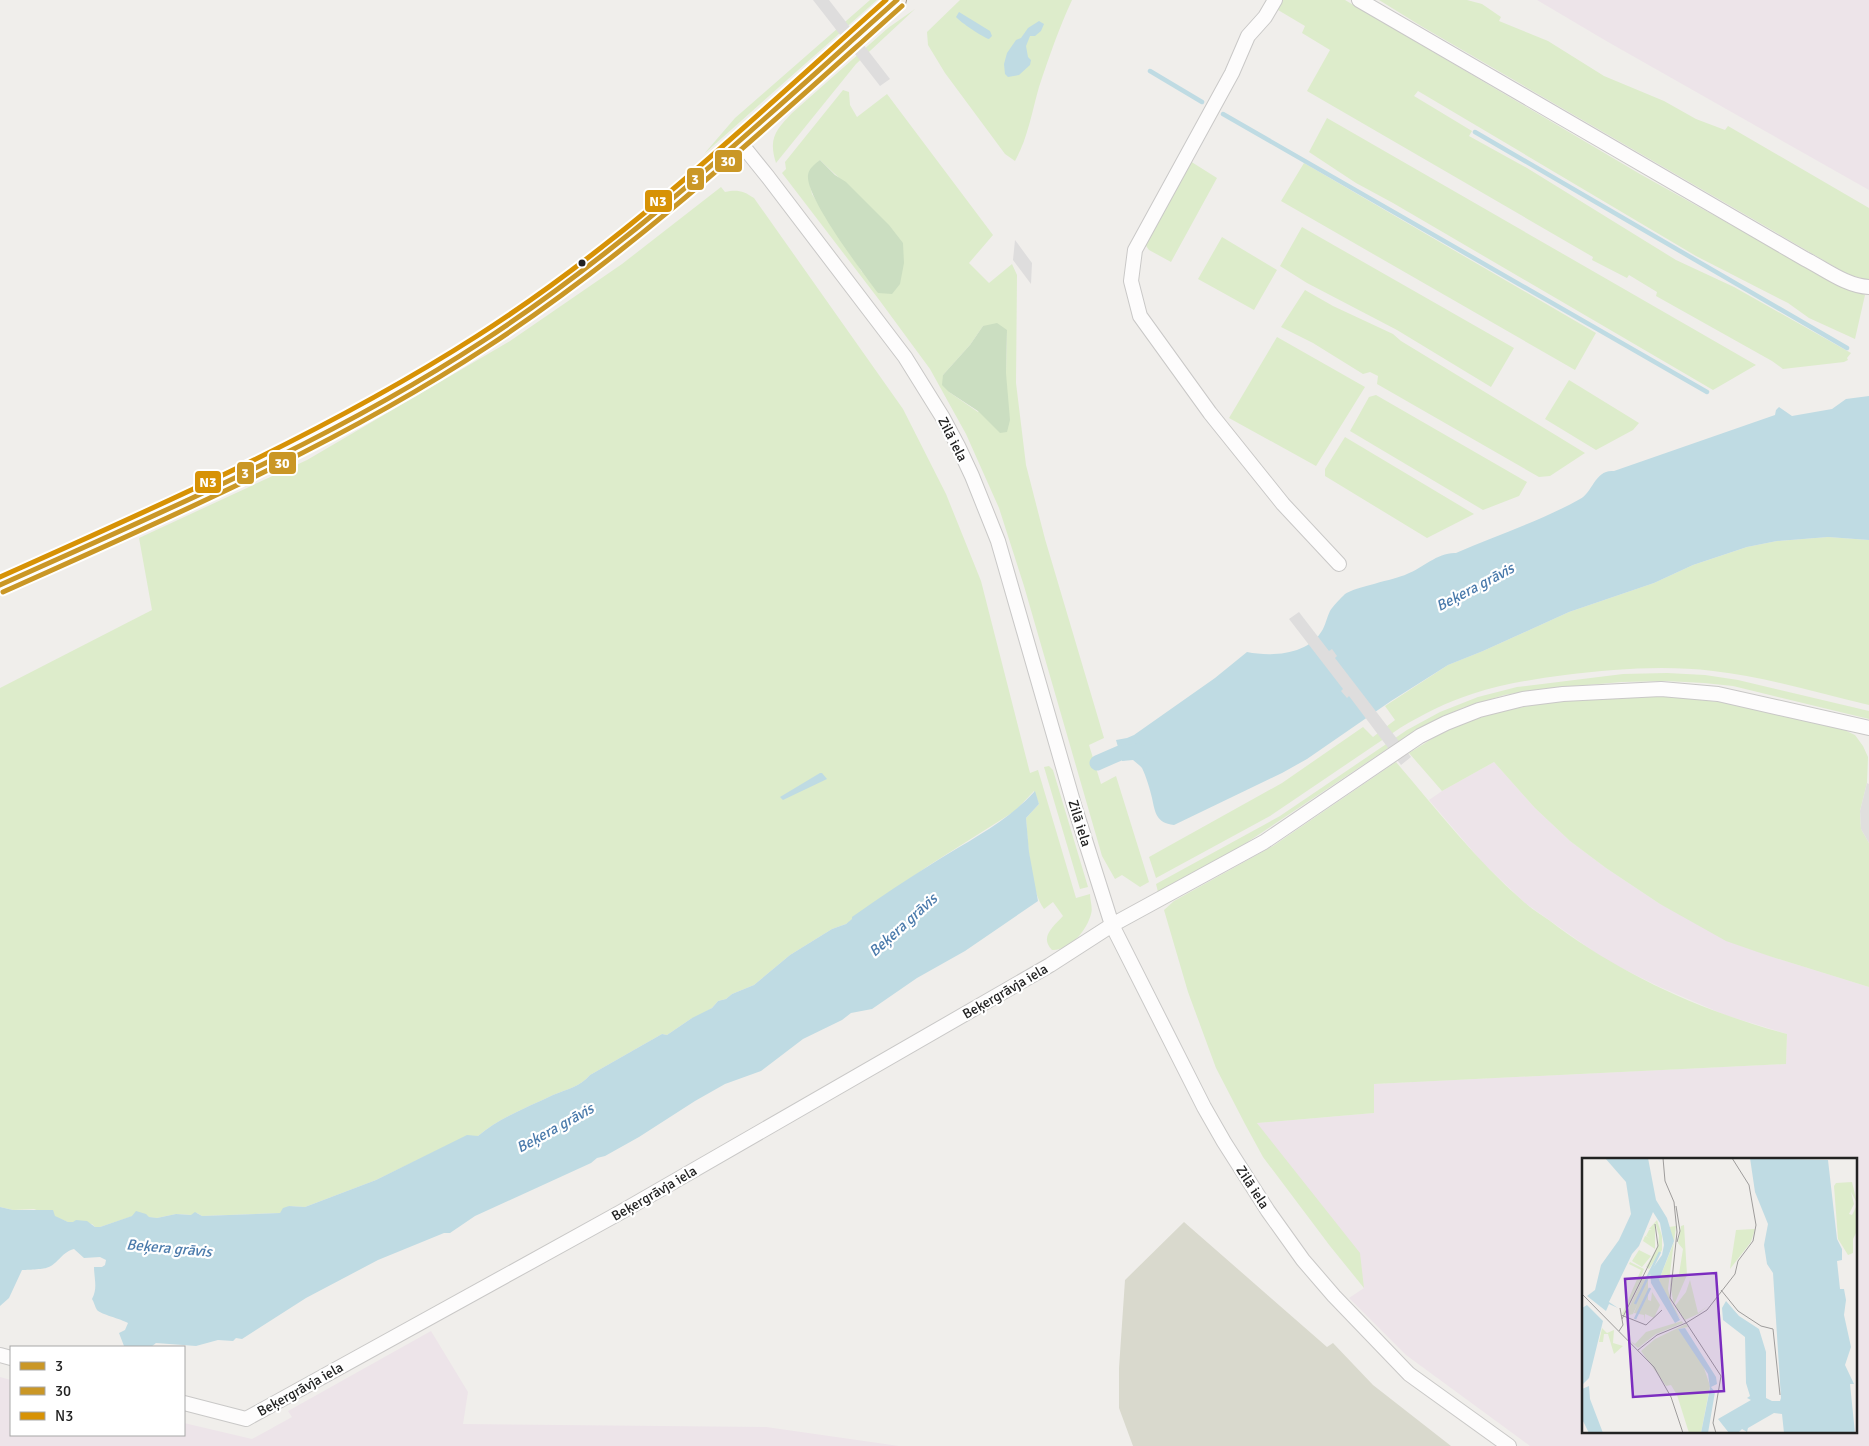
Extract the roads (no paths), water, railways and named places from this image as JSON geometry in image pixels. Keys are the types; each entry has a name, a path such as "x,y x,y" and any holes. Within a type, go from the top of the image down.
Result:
{"main road":[{"path":"0,586 313,440 417,382 486,340 587,266 739,141 897,0"}],"street":[{"path":"1275,0 1265,17 1248,36 1232,73 1135,250 1130,281 1140,316 1210,413 1283,504 1339,564"},
{"path":"1359,0 1805,259 1849,283 1869,287"},
{"name":"Zilā iela","path":"739,141 905,357 958,446 976,484 998,541 1074,806 1112,925 1212,1121 1268,1211 1303,1260 1340,1303 1410,1374 1509,1446"},
{"name":"Beķergrāvja iela","path":"185,1402 246,1419 621,1212 1050,965 1112,925 1264,842 1420,736 1446,723 1501,704 1522,699 1563,694 1661,689 1689,690 1760,702 1869,728"}],"water":[{"path":"959,12 990,31 992,36 989,39 986,38 967,26 956,17"},
{"path":"1039,21 1044,24 1041,31 1035,36 1030,36 1026,46 1028,57 1031,60 1030,65 1019,75 1008,77 1005,74 1004,64 1007,53 1028,28"},
{"path":"1869,396 1869,540 1828,537 1777,541 1747,547 1693,565 1654,583 1569,612 1448,665 1391,701 1307,759 1174,825 1163,822 1157,816 1148,783 1141,767 1133,760 1122,761 1116,740 1134,735 1215,678 1247,652 1278,654 1299,649 1309,644 1317,638 1323,629 1333,607 1350,591 1407,574 1443,555 1456,553 1550,514 1580,499 1598,477 1608,471 1614,471 1775,415 1779,407 1792,416 1832,409 1846,399"},
{"path":"820,773 827,779 783,800 780,797"},
{"path":"1035,791 1039,804 1026,818 1029,852 1038,901 965,951 917,978 872,1009 851,1013 842,1020 803,1039 761,1071 725,1084 605,1156 597,1158 591,1163 475,1216 450,1233 444,1233 378,1260 306,1298 242,1339 236,1338 233,1341 218,1340 196,1346 156,1343 152,1346 124,1346 119,1333 125,1330 128,1323 99,1312 92,1299 95,1287 94,1267 102,1267 105,1265 106,1260 100,1257 84,1258 74,1249 65,1253 50,1266 42,1269 22,1270 9,1298 0,1306 0,1207 13,1210 53,1210 55,1216 68,1222 76,1220 87,1221 95,1227 100,1227 132,1216 136,1211 149,1217 157,1218 176,1214 191,1215 195,1212 202,1216 280,1213 283,1208 289,1206 305,1207 376,1180 467,1135 478,1136 514,1113 578,1085 590,1075 662,1034 667,1035 692,1018 712,1008 718,1001 754,985 790,955 832,929 846,924 852,917 884,895 1002,820"}],"waterway":[{"path":"1150,71 1202,102"},
{"path":"1223,114 1707,392"},
{"path":"1475,132 1847,348"},
{"name":"Beķera grāvis","path":"1097,763 1120,753 1139,751"}]}
